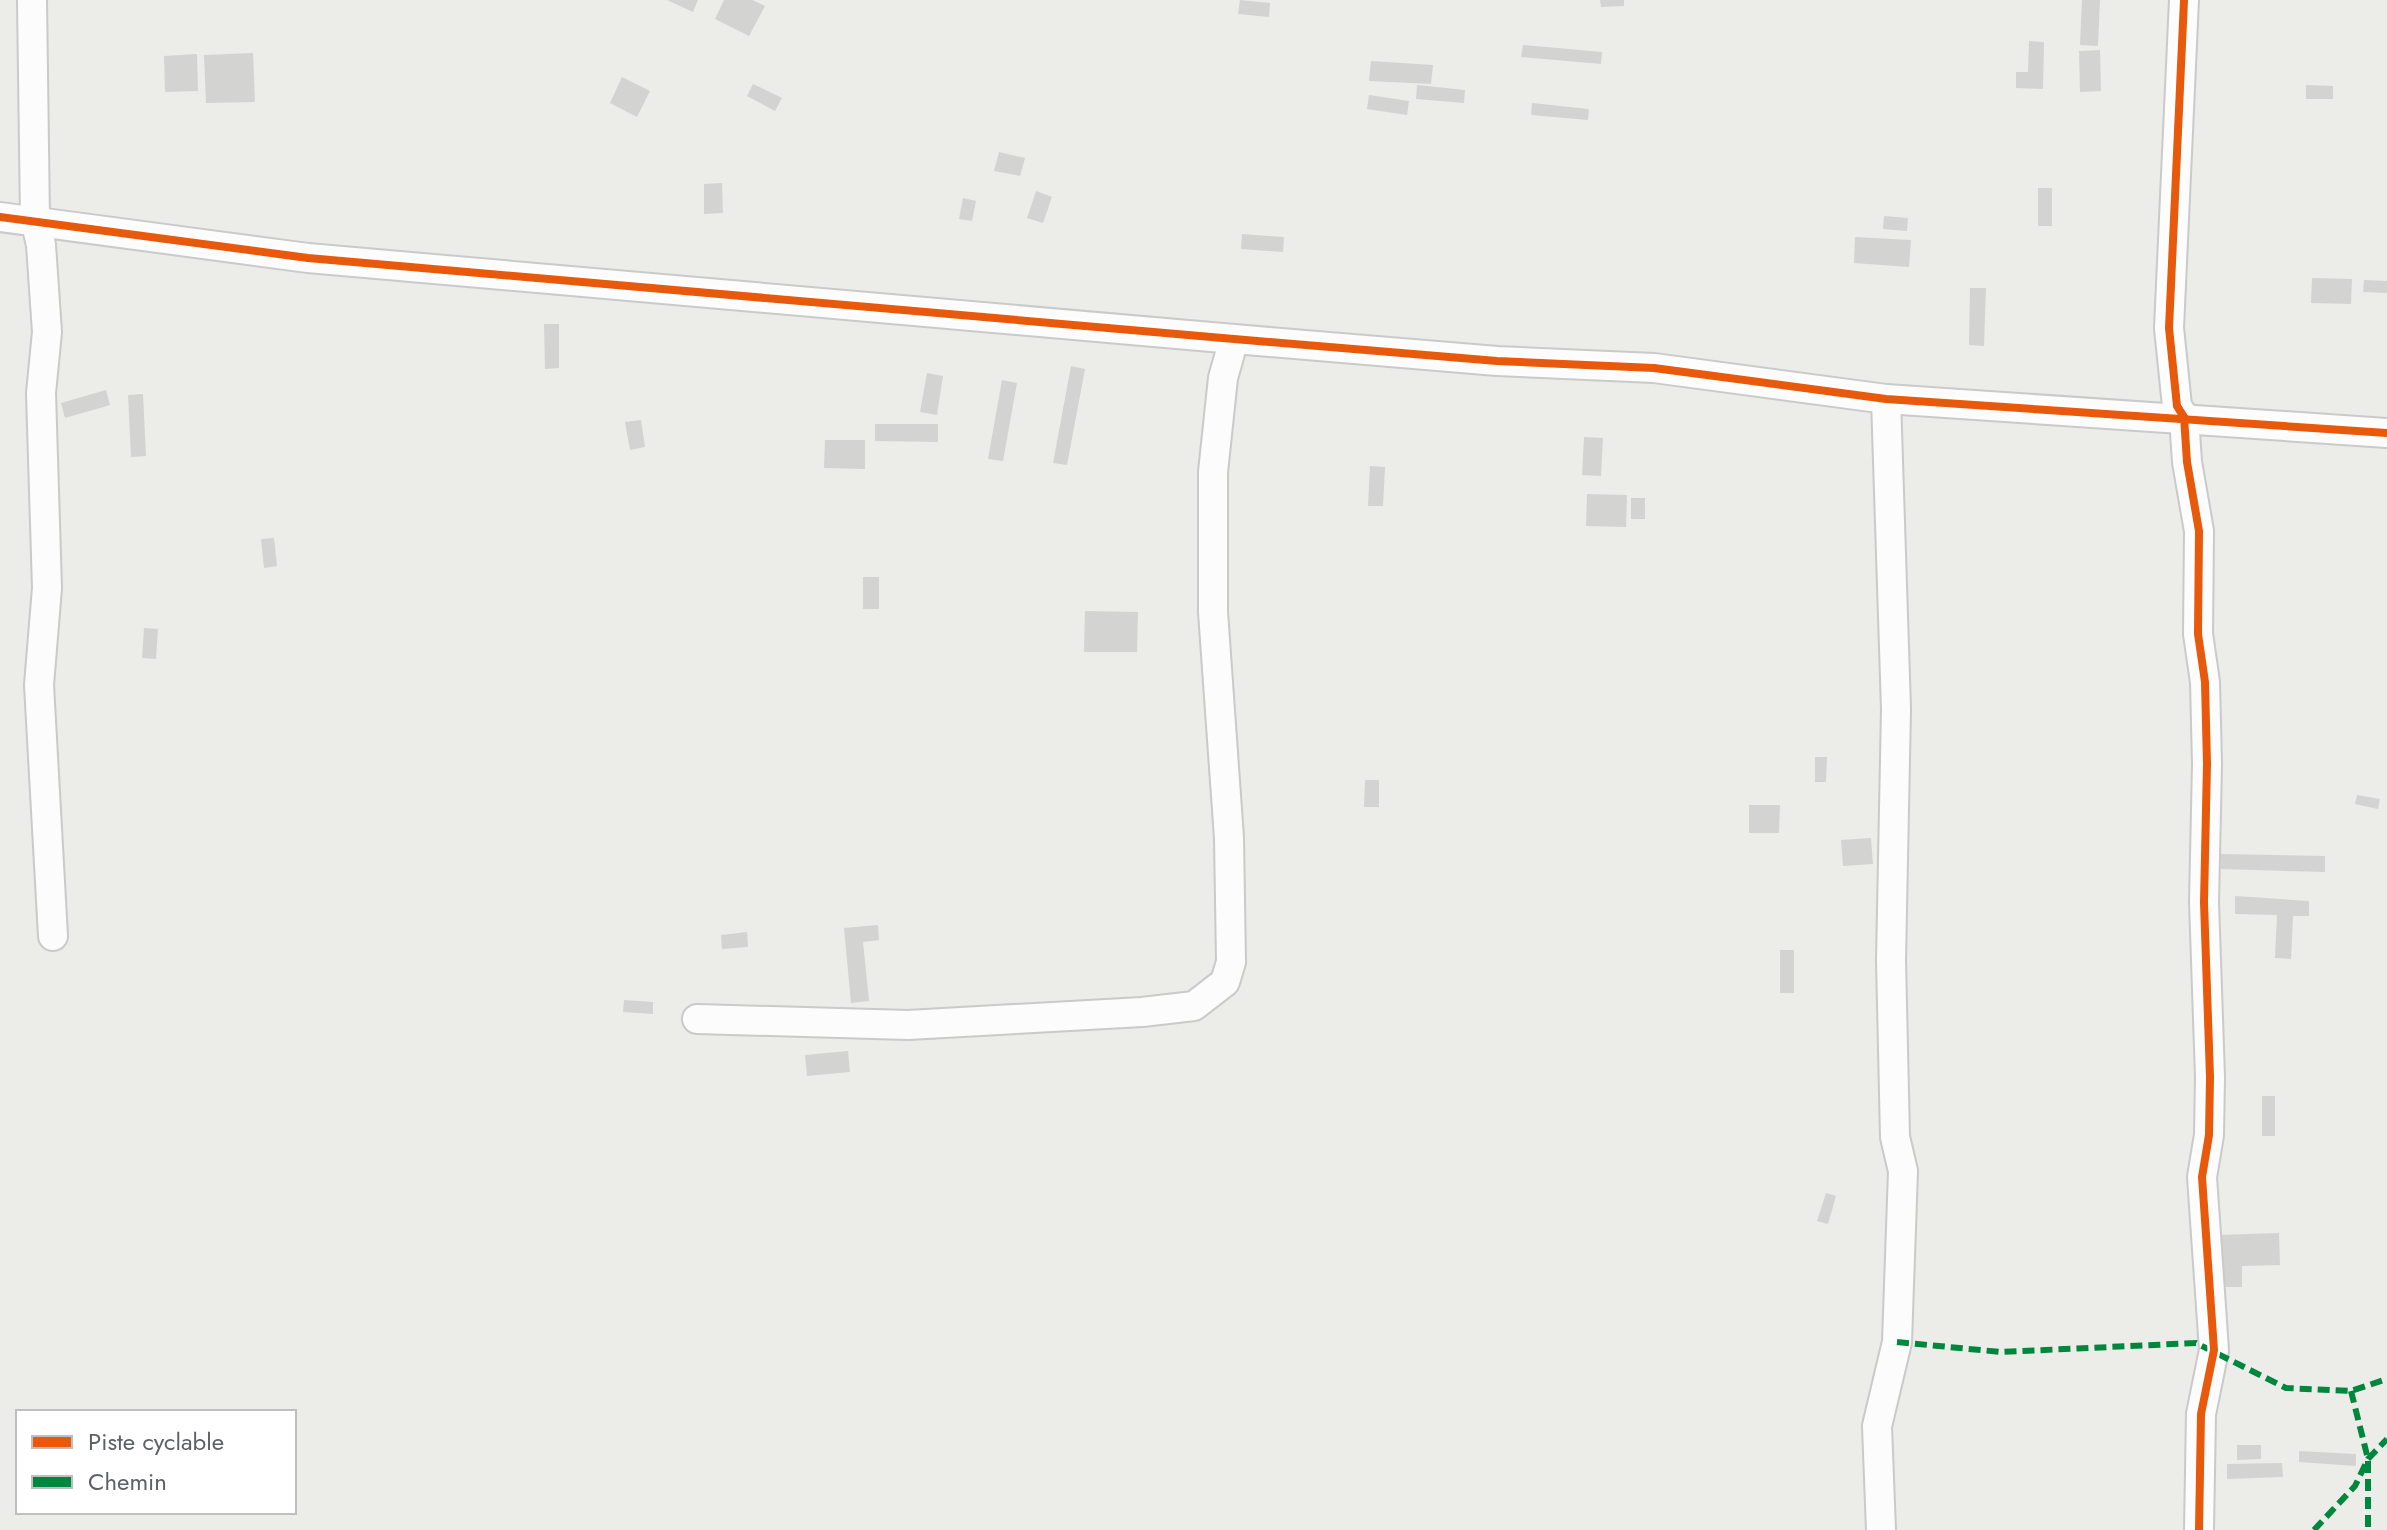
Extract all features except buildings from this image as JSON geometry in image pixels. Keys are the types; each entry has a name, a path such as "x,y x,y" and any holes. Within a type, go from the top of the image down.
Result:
{"street":[{"path":"32,0 35,219 41,245 47,332 41,393 47,588 39,685 53,936"},
{"path":"2184,0 2169,328 2177,406 2184,417 2187,462 2199,531 2198,634 2205,682 2204,902 2210,1077 2209,1135 2202,1177 2214,1350 2201,1414 2199,1530"},
{"path":"0,217 35,219 308,258 1497,361 1654,368 1886,399 2387,433"},
{"path":"697,1019 908,1025 1142,1012 1194,1006 1225,982 1231,962 1230,854 1213,612 1213,472 1223,378 1234,339"},
{"path":"1881,1530 1877,1426 1897,1342 1903,1171 1894,1122 1891,960 1896,709 1886,399"}],"marked path":[{"path":"1897,1342 2001,1352 2196,1343 2286,1388 2351,1391 2387,1379"},
{"path":"2351,1391 2368,1459 2368,1530"},
{"path":"2314,1530 2355,1486 2368,1459 2387,1439"}],"cycle path":[{"path":"2184,0 2169,328 2177,406 2184,417 2187,462 2199,531 2198,634 2205,682 2204,902 2210,1077 2209,1135 2202,1177 2214,1350 2201,1414 2199,1530"},
{"path":"0,217 308,258 1497,361 1654,368 1886,399 2387,433"}]}
